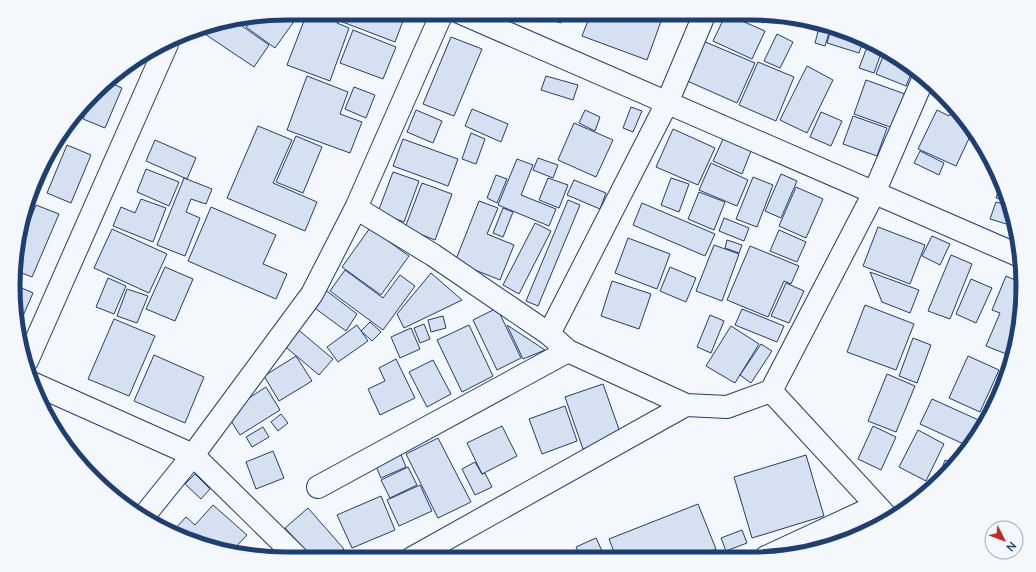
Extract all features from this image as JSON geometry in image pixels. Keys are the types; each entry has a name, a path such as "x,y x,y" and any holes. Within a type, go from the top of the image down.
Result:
{"street":[{"path":"147,512 193,455 312,294 356,208 439,20"},
{"path":"477,20 1014,253"},
{"path":"549,334 667,103 702,20"},
{"path":"29,356 165,49"},
{"path":"356,208 433,255 549,334 568,351 686,405 727,407 771,391 874,193 921,83"},
{"path":"318,487 568,351"},
{"path":"39,386 193,455 292,552"},
{"path":"771,391 883,513 785,550"},
{"path":"423,552 686,405"}],"building":[{"path":"295,20 275,48 246,27 251,22"},
{"path":"304,20 338,20 337,23 349,28 330,81 287,65"},
{"path":"340,20 403,20 395,42"},
{"path":"552,20 562,20 561,23"},
{"path":"588,20 661,20 647,60 582,36"},
{"path":"723,20 740,20 765,31 752,59 713,41"},
{"path":"239,24 269,45 254,67 203,33"},
{"path":"819,29 829,32 825,46 815,43"},
{"path":"353,30 396,47 383,79 340,63"},
{"path":"830,32 862,44 859,53 827,43"},
{"path":"777,34 793,42 780,68 764,61"},
{"path":"451,37 482,49 454,116 423,104"},
{"path":"703,41 755,63 737,103 685,80"},
{"path":"867,47 881,55 874,73 859,68"},
{"path":"883,56 911,74 906,86 876,74"},
{"path":"758,62 794,77 776,121 739,105"},
{"path":"807,66 833,80 807,133 780,120"},
{"path":"307,76 348,92 340,114 362,122 350,153 287,130"},
{"path":"546,76 578,85 573,100 541,90"},
{"path":"866,80 905,94 893,128 854,114"},
{"path":"113,84 122,88 105,128 83,119 87,110"},
{"path":"354,87 375,95 366,118 345,109"},
{"path":"631,107 642,111 633,132 623,128"},
{"path":"472,109 508,124 501,142 465,126"},
{"path":"416,110 442,121 433,143 407,132"},
{"path":"585,110 600,117 595,131 579,123"},
{"path":"937,110 949,116 951,112 970,137 956,166 918,149"},
{"path":"821,112 842,121 831,146 810,137"},
{"path":"853,116 887,128 877,156 843,144"},
{"path":"574,123 613,140 596,177 558,160"},
{"path":"258,126 292,140 273,183 317,202 305,231 227,198"},
{"path":"673,129 715,148 698,185 656,167"},
{"path":"471,133 485,139 476,164 462,159"},
{"path":"296,136 322,147 303,193 276,182"},
{"path":"403,139 458,159 448,186 393,166"},
{"path":"723,139 751,151 742,174 713,161"},
{"path":"155,140 196,158 187,179 146,161"},
{"path":"67,145 91,155 71,203 47,193"},
{"path":"920,151 944,163 939,175 914,163"},
{"path":"54,158 30,214 40,184 47,168"},
{"path":"538,158 558,165 553,178 533,170"},
{"path":"517,159 533,165 521,195 556,209 549,226 498,205"},
{"path":"711,163 748,180 737,206 699,190"},
{"path":"146,169 179,182 169,206 137,192"},
{"path":"393,172 419,181 404,222 378,212"},
{"path":"781,174 797,181 781,218 765,211"},
{"path":"496,175 507,179 497,203 487,198"},
{"path":"753,177 773,185 757,227 736,219"},
{"path":"184,178 212,189 206,204 191,199 186,212 200,218 185,256 157,245"},
{"path":"548,178 568,185 559,208 539,200"},
{"path":"671,178 689,184 679,212 661,205"},
{"path":"574,180 606,193 600,209 567,195"},
{"path":"422,183 452,194 435,240 405,228"},
{"path":"796,187 823,199 806,238 779,226"},
{"path":"998,190 1002,200 996,198"},
{"path":"699,192 725,202 714,230 688,219"},
{"path":"141,199 166,208 153,242 113,226 121,207 135,213"},
{"path":"568,200 580,205 538,306 526,301"},
{"path":"479,201 498,208 487,234 514,245 500,280 455,262"},
{"path":"996,202 1003,204 1009,225 990,219"},
{"path":"642,203 715,234 705,256 633,225"},
{"path":"36,205 59,214 32,277 21,273 22,251 26,230"},
{"path":"211,207 276,235 263,264 287,274 276,299 188,261"},
{"path":"503,208 513,212 503,237 493,233"},
{"path":"724,218 749,228 744,241 719,231"},
{"path":"535,223 551,231 519,294 503,285"},
{"path":"878,227 925,245 910,284 863,266"},
{"path":"370,228 409,256 381,295 342,267"},
{"path":"112,229 167,254 149,293 94,268"},
{"path":"779,230 806,242 797,262 770,251"},
{"path":"932,236 950,244 940,265 922,256"},
{"path":"628,238 670,254 657,289 615,273"},
{"path":"727,240 742,245 739,253 725,248"},
{"path":"714,245 739,254 722,301 696,291"},
{"path":"750,246 799,266 791,284 784,281 768,317 727,300"},
{"path":"951,255 972,264 950,319 928,311"},
{"path":"165,267 193,279 175,321 146,309"},
{"path":"670,267 696,278 686,302 660,291"},
{"path":"345,270 383,298 400,275 415,286 383,330 330,291"},
{"path":"870,272 919,290 910,313 882,302"},
{"path":"431,273 462,300 404,328 397,314"},
{"path":"1006,276 1016,280 1014,321 1007,354 986,346 1000,313 992,310"},
{"path":"108,278 126,286 114,314 96,307"},
{"path":"971,279 992,288 976,323 956,314"},
{"path":"612,281 651,294 639,329 601,316"},
{"path":"786,283 804,291 789,323 771,316"},
{"path":"20,287 33,293 22,318"},
{"path":"127,289 148,296 137,323 117,316"},
{"path":"324,289 357,314 346,331 312,306"},
{"path":"865,305 914,324 896,370 847,352"},
{"path":"497,308 521,358 497,370 473,320"},
{"path":"742,309 784,326 777,342 735,325"},
{"path":"710,315 724,321 711,353 697,347"},
{"path":"443,316 446,328 431,332 428,320"},
{"path":"114,319 155,336 129,396 88,379"},
{"path":"370,322 381,332 372,341 361,331"},
{"path":"424,324 430,339 420,343 414,328"},
{"path":"357,325 368,341 338,362 327,347"},
{"path":"469,325 493,376 462,392 437,340"},
{"path":"507,325 545,350 523,359"},
{"path":"731,326 759,344 735,383 706,366"},
{"path":"295,327 333,359 319,375 281,343"},
{"path":"411,328 420,349 400,358 391,337"},
{"path":"913,338 931,345 917,383 899,376"},
{"path":"761,344 772,351 751,383 740,375"},
{"path":"154,355 204,377 185,423 134,401"},
{"path":"296,356 312,381 279,401 264,376"},
{"path":"968,356 999,370 980,412 949,398"},
{"path":"396,359 415,398 380,415 368,389 385,381 379,368"},
{"path":"433,360 451,394 427,407 409,372"},
{"path":"887,374 915,386 896,432 868,421"},
{"path":"603,384 621,435 583,449 565,397"},
{"path":"266,387 280,410 240,435 226,413"},
{"path":"932,399 979,420 964,444 920,424"},
{"path":"565,406 577,441 542,454 529,419"},
{"path":"281,414 288,423 278,431 271,422"},
{"path":"502,426 517,456 482,474 467,443"},
{"path":"873,426 896,437 881,470 858,459"},
{"path":"263,427 269,437 252,447 246,437"},
{"path":"918,430 944,444 926,481 899,467"},
{"path":"438,438 471,502 438,518 406,454"},
{"path":"399,450 406,467 381,478 374,462"},
{"path":"273,451 284,478 256,489 246,462"},
{"path":"806,455 824,516 752,538 734,477"},
{"path":"945,460 949,462 941,471"},
{"path":"475,462 482,474 485,473 492,487 475,495 462,469"},
{"path":"408,467 417,485 390,498 381,480"},
{"path":"195,474 210,489 201,499 185,484"},
{"path":"420,485 432,511 399,526 387,500"},
{"path":"381,496 395,530 352,548 337,515"},
{"path":"698,504 716,549 708,552 614,552 609,539"},
{"path":"213,505 247,535 236,547 200,538 175,528 186,517 195,525"},
{"path":"308,508 344,549 341,552 307,552 285,528"},
{"path":"875,516 877,520 840,537 838,532"},
{"path":"742,530 747,543 726,551 721,538"},
{"path":"596,538 603,552 578,552 576,547"}]}
